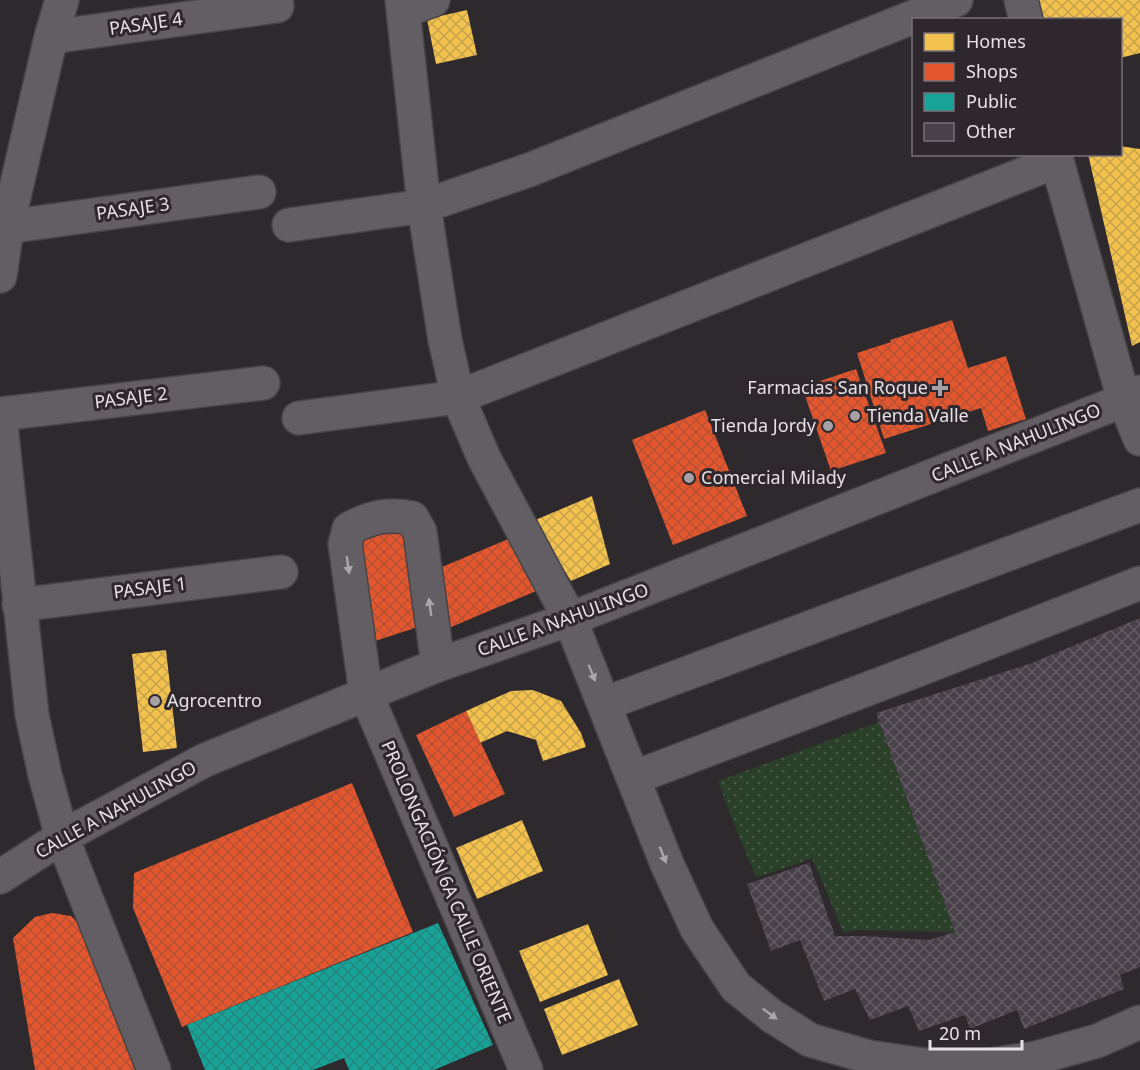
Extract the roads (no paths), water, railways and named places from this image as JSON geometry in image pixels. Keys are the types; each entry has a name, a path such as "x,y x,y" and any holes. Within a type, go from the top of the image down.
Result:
{"street":[{"path":"0,276 7,227 51,37 62,0"},
{"path":"289,225 424,206 529,170 956,0"},
{"path":"1022,0 1026,18"},
{"path":"413,4 424,206 445,340 458,397 484,458 570,619 667,864 697,929 736,987 772,1016 810,1040 869,1057 924,1065 978,1067 1036,1058 1097,1041 1140,1022"},
{"name":"PASAJE 4","path":"51,37 277,6"},
{"path":"299,418 458,397 1056,158 1132,396 1140,440"},
{"name":"PASAJE 3","path":"7,227 259,192"},
{"name":"PASAJE 2","path":"0,415 263,382"},
{"name":"CALLE A NAHULINGO","path":"0,877 62,837 205,760 438,665 570,619 1132,396"},
{"path":"0,415 32,715 45,776 62,837 154,1070"},
{"path":"604,704 1140,505"},
{"name":"PROLONGACIÓN 6A CALLE ORIENTE","path":"438,665 420,532 412,518 396,515 365,520 349,529 345,544 366,694 526,1070"},
{"name":"PASAJE 1","path":"19,605 281,572"},
{"path":"633,778 1140,583"}],"place":[{"name":"Farmacias San Roque","path":"940,388"},
{"name":"Tienda Valle","path":"855,416"},
{"name":"Tienda Jordy","path":"828,426"},
{"name":"Comercial Milady","path":"689,478"},
{"name":"Agrocentro","path":"155,701"}]}
